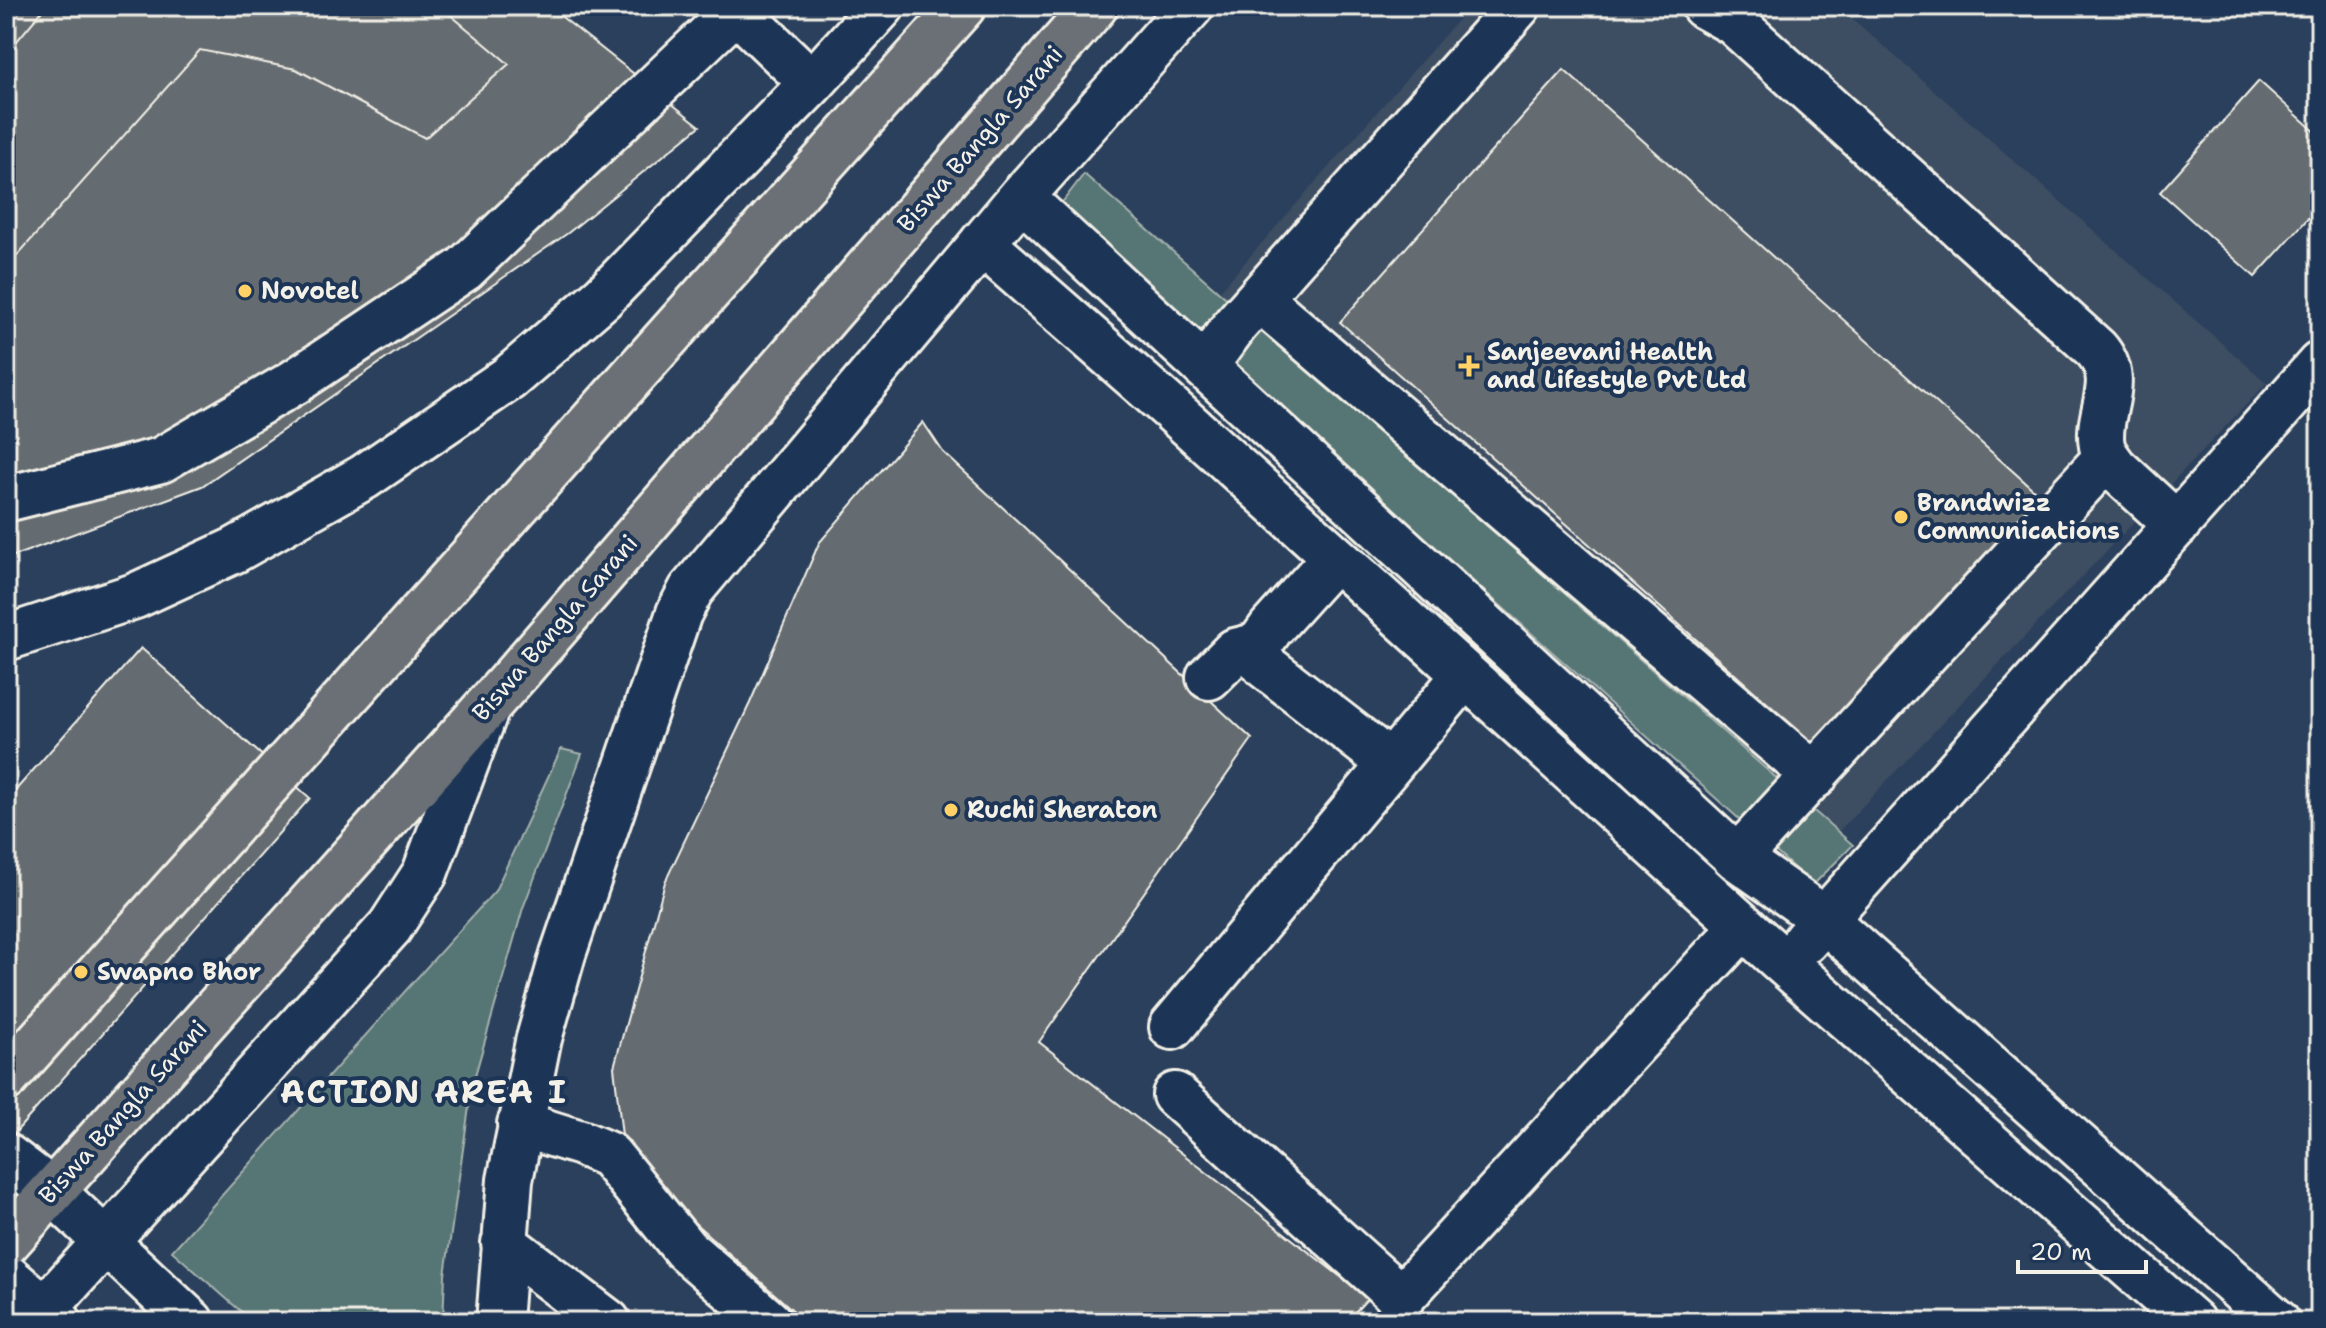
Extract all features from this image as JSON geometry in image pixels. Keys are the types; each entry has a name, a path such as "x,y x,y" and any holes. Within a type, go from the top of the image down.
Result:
{"main road":[{"path":"6,1078 963,6"},
{"name":"Biswa Bangla Sarani","path":"6,1243 487,707 1095,6"}],"street":[{"path":"6,638 135,596 187,574 301,515 437,429 509,378 603,297 812,83 882,6"},
{"path":"499,1322 510,1180 538,1042 563,954 679,613 691,590 1021,197 1191,6"},
{"path":"1205,366 1235,325 1518,6"},
{"path":"1704,6 1733,22 2096,349 2106,360 2109,379 2102,444 2107,457 2177,525"},
{"path":"6,499 161,460 293,383 464,269 734,8 812,83"},
{"path":"1021,197 1737,858 1824,919 2277,1322"},
{"path":"982,243 1785,964 2192,1322"},
{"path":"1260,299 1815,776"},
{"path":"1785,964 2320,364"},
{"path":"1737,858 2107,457"},
{"path":"1209,677 1235,651 1259,645 1335,557"},
{"path":"1259,645 1258,657 1265,666 1390,763"},
{"path":"1172,1027 1465,675"},
{"path":"6,1276 45,1318 105,1243 390,927 425,873 487,707"},
{"path":"1175,1095 1401,1298 1743,926"},
{"path":"520,1124 609,1155 685,1249 769,1322"},
{"path":"6,1156 52,1191 191,1322"},
{"path":"504,1243 608,1322"}],"shaded area":[{"path":"1470,6 1838,6 2267,383 1816,855 1196,318"}],"green space":[{"path":"1084,174 1853,845 1813,885 1057,209"},
{"path":"561,749 582,754 523,908 472,1086 445,1275 443,1322 253,1322 172,1251 495,891"}],"building":[{"name":"Novotel","path":"6,6 548,6 700,126 568,233 202,486 6,559"},
{"path":"46,6 440,6 509,64 425,138 296,69 200,50 6,268 6,54"},
{"path":"1564,70 2044,499 1820,750 1340,322"},
{"path":"2259,81 2320,136 2320,205 2255,277 2160,192"},
{"name":"Ruchi Sheraton","path":"923,422 943,452 1252,739 1039,1042 1368,1298 1346,1322 806,1322 625,1161 614,1067 665,882 750,703 819,543"},
{"name":"Swapno Bhor","path":"141,648 310,798 6,1143 6,801"}],"place":[{"name":"Novotel","path":"245,291"},
{"name":"Sanjeevani Health and Lifestyle Pvt Ltd","path":"1469,366"},
{"name":"Brandwizz Communications","path":"1901,517"},
{"name":"Ruchi Sheraton","path":"951,810"},
{"name":"Swapno Bhor","path":"81,972"}],"district":[{"name":"ACTION AREA I","path":"424,1091"}]}
